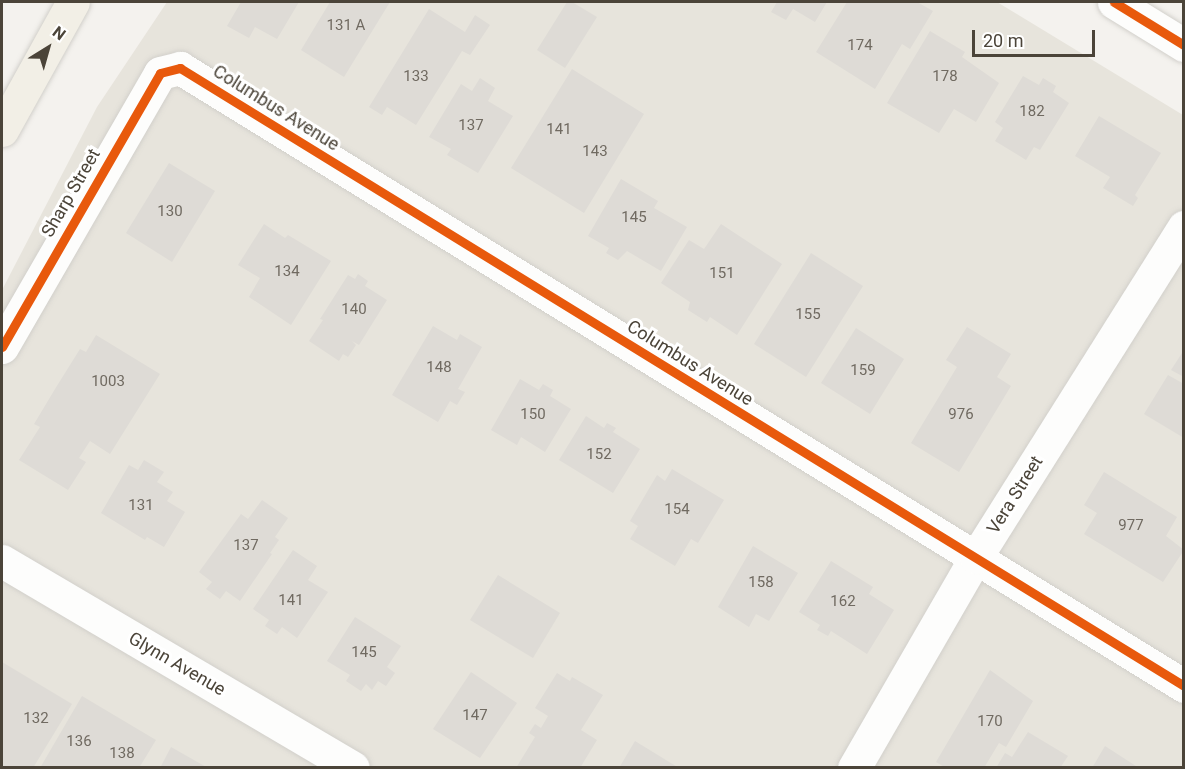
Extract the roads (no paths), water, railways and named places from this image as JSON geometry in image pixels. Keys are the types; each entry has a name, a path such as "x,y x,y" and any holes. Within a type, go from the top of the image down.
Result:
{"main road":[{"path":"2,130 73,2"}],"street":[{"path":"1114,2 1184,45"},
{"name":"Sharp Street","path":"2,347 160,73 180,68"},
{"name":"Columbus Avenue","path":"180,68 1184,686"},
{"name":"Vera Street","path":"854,768 976,557 1184,227"},
{"name":"Glynn Avenue","path":"2,561 352,768"}]}
